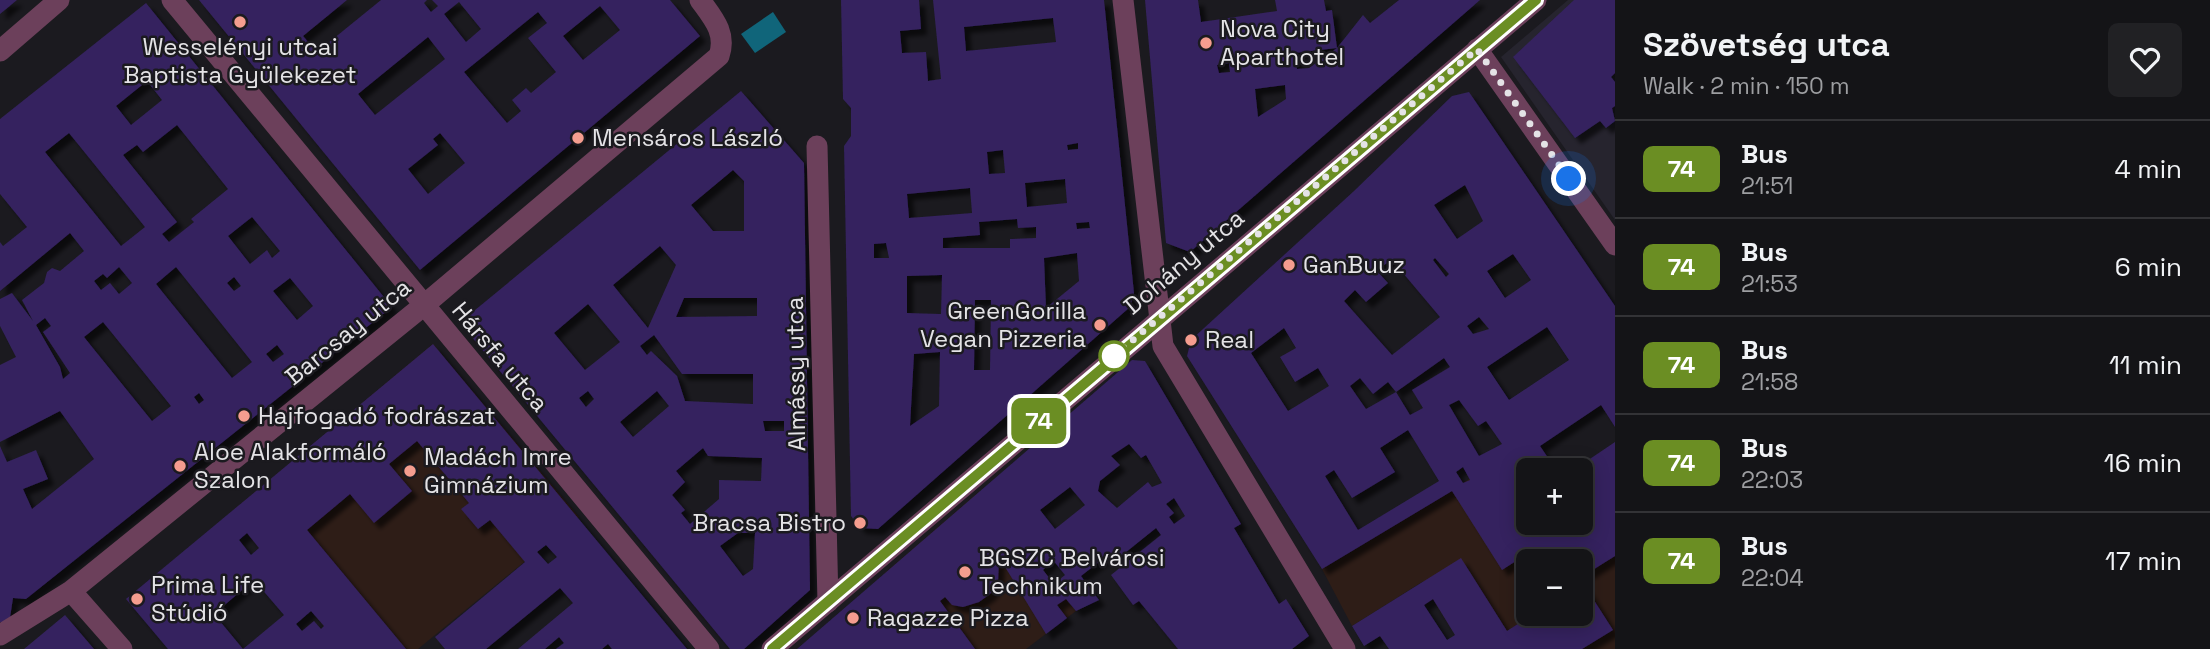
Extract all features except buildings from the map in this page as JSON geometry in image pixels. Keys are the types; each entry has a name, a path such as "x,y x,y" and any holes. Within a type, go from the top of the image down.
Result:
{"street":[{"path":"0,51 59,0"},
{"name":"Hársfa utca","path":"172,0 709,649"},
{"name":"Barcsay utca","path":"0,635 71,591 423,306 719,56 723,45 720,27 700,0"},
{"path":"1123,0 1163,345 1345,649"},
{"path":"1508,0 1511,23"},
{"name":"Dohány utca","path":"772,649 1158,318 1536,0"},
{"path":"1477,49 1615,245"},
{"name":"Almássy utca","path":"817,146 828,602"},
{"path":"71,591 122,649"}],"shaded area":[{"path":"1568,0 1615,0 1615,220 1501,57"},
{"name":"Madách Imre Gimnázium","path":"433,344 579,517 418,649 343,649 230,513"},
{"path":"1512,453 1516,470 1516,535 1593,535 1593,503 1615,469 1615,649 1464,649 1422,582 1352,626 1322,569"},
{"name":"BGSZC Belvárosi Technikum","path":"980,491 1076,611 1026,649 936,649 885,573"}],"water":[{"path":"773,12 786,32 755,53 741,34"}],"bus line":[{"name":"74","path":"772,649 1158,318 1536,0"}],"place":[{"name":"Wesselényi utcai Baptista Gyülekezet","path":"240,22"},
{"name":"Nova City Aparthotel","path":"1206,43"},
{"name":"Mensáros László","path":"578,138"},
{"name":"GanBuuz","path":"1289,265"},
{"name":"GreenGorilla Vegan Pizzeria","path":"1100,325"},
{"name":"Real","path":"1191,340"},
{"name":"Hajfogadó fodrászat","path":"244,416"},
{"name":"Aloe Alakformáló Szalon","path":"180,466"},
{"name":"Madách Imre Gimnázium","path":"410,471"},
{"name":"Bracsa Bistro","path":"860,523"},
{"name":"BGSZC Belvárosi Technikum","path":"965,572"},
{"name":"Prima Life Stúdió","path":"137,599"},
{"name":"Ragazze Pizza","path":"853,618"}],"route":[{"path":"1114,356 1477,49 1569,179"}]}
